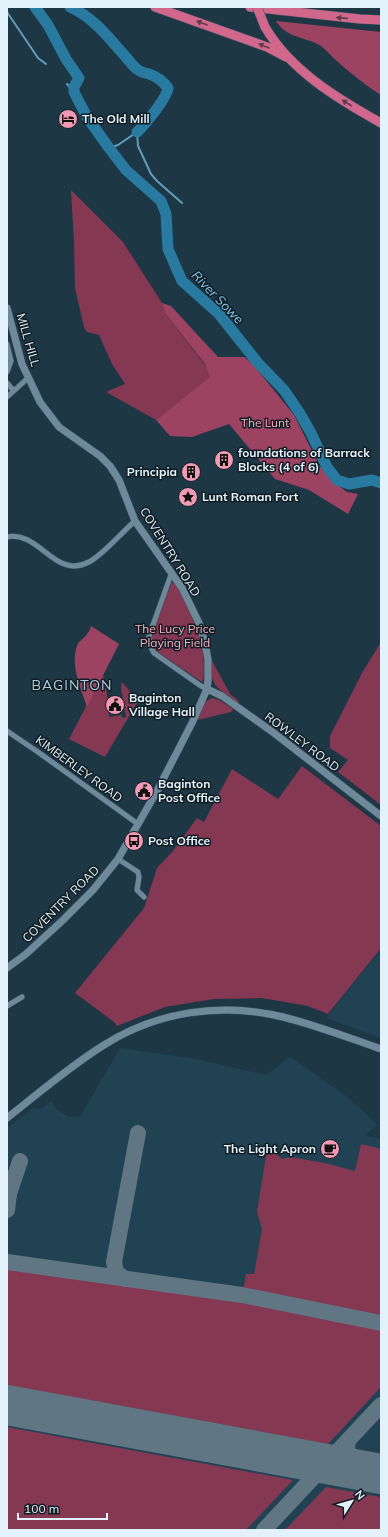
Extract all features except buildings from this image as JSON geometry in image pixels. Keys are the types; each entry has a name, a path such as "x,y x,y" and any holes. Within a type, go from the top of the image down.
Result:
{"highway":[{"path":"155,7 267,47 288,58 341,99 381,123"},
{"path":"250,7 381,20"},
{"path":"257,7 265,27 288,58"}],"street":[{"name":"MILL HILL","path":"7,308 22,364 28,378"},
{"name":"MILL HILL","path":"7,344 11,361 7,372"},
{"path":"7,397 28,378"},
{"name":"COVENTRY ROAD","path":"7,968 26,954 66,917 93,890 118,859 193,721 208,689 208,660 205,643 196,617 182,588 135,522 119,480 110,466 100,456 60,427 40,402 28,378"},
{"path":"7,383 13,390"},
{"path":"7,537 21,537 65,565 75,566 92,560 135,522"},
{"path":"172,572 149,636 149,644 154,653 201,686 208,689"},
{"name":"ROWLEY ROAD","path":"208,689 222,696 274,733 381,816"},
{"name":"KIMBERLEY ROAD","path":"7,731 138,824"},
{"path":"118,859 138,872 139,877 137,890 144,897"},
{"path":"7,1006 22,997"},
{"path":"7,1118 80,1061 124,1033 151,1022 191,1012 230,1010 263,1013 290,1019 381,1049"}],"shaded area":[{"path":"381,948 381,1038 326,1018"},
{"path":"120,1048 196,1059 266,1075 290,1057 345,1095 378,1125 365,1135 381,1139 381,1530 7,1530 7,1128 33,1108 40,1109 51,1101 57,1110 69,1117 80,1117"}],"green space":[{"path":"276,21 381,32 381,95 354,76 321,46 285,31"},
{"path":"71,190 123,242 162,303 165,313 205,365 211,377 156,420 106,392 125,384 112,364 99,335 87,332 84,327 75,288"},
{"name":"The Lunt","path":"162,303 171,306 218,357 244,357 251,362 294,415 319,465 335,483 347,492 358,494 348,514 309,490 275,479 229,424 192,437 170,436 156,420 210,377 205,364 165,313"},
{"name":"The Lucy Price Playing Field","path":"172,582 176,584 188,607 201,642 204,668 202,682 156,651 152,645 151,635"},
{"path":"91,626 119,644 87,707 77,677 75,654 78,644 88,633"},
{"path":"381,642 381,805 338,772 348,760 330,748 330,736 362,673"},
{"path":"210,657 230,694 239,701 238,703 215,685 211,675"},
{"path":"103,674 109,717 122,715 122,718 126,717 121,687 122,682 138,701 105,757 69,739"},
{"path":"212,698 219,700 233,709 231,712 193,721 205,702"},
{"path":"302,766 381,826 381,948 328,1014 308,1006 262,998 214,999 165,1007 117,1026 114,1022 75,993 144,908 157,868 173,851 197,818 204,822 232,769 278,799"},
{"path":"361,1144 381,1149 381,1316 243,1291 246,1274 254,1274 262,1229 257,1212 266,1156 272,1150 282,1159 291,1157 325,1163 355,1171"},
{"path":"14,1269 240,1302 381,1330 381,1387 328,1444 7,1385 7,1270"},
{"path":"7,1427 293,1480 246,1530 7,1530"},
{"path":"326,1487 381,1497 381,1530 285,1530"}],"waterway":[{"name":"River Sowe","path":"35,7 48,25 66,59 79,78 74,87 74,92 87,117 126,170 161,201 166,214 168,249 182,281 219,314 258,363 284,390 311,433 327,467 337,480 349,484 372,480 381,483"},
{"path":"70,7 86,16 100,28 135,68 157,78 168,88 167,93 160,105 137,132"},
{"path":"7,12 38,58 46,64"},
{"name":"River Sowe","path":"67,84 74,92"},
{"path":"137,132 138,146 151,174 182,203"},
{"path":"109,148 118,145 137,132"}],"taxiway":[{"path":"125,1279 116,1272 114,1262 138,1133"},
{"path":"7,1210 9,1194 20,1161"},
{"path":"7,1262 242,1295 381,1323"},
{"path":"264,1530 381,1405"},
{"path":"348,1441 347,1447 349,1457 352,1461 369,1472"},
{"path":"306,1460 321,1459 334,1454"}],"runway":[{"path":"7,1405 381,1474"}],"place":[{"name":"The Old Mill","path":"68,119"},
{"name":"foundations of Barrack Blocks (4 of 6)","path":"224,460"},
{"name":"Principia","path":"191,472"},
{"name":"Lunt Roman Fort","path":"188,497"},
{"name":"Baginton Village Hall","path":"115,705"},
{"name":"Baginton Post Office","path":"144,791"},
{"name":"Post Office","path":"134,841"},
{"name":"The Light Apron","path":"330,1149"}],"district":[{"name":"BAGINTON","path":"72,685"}]}
